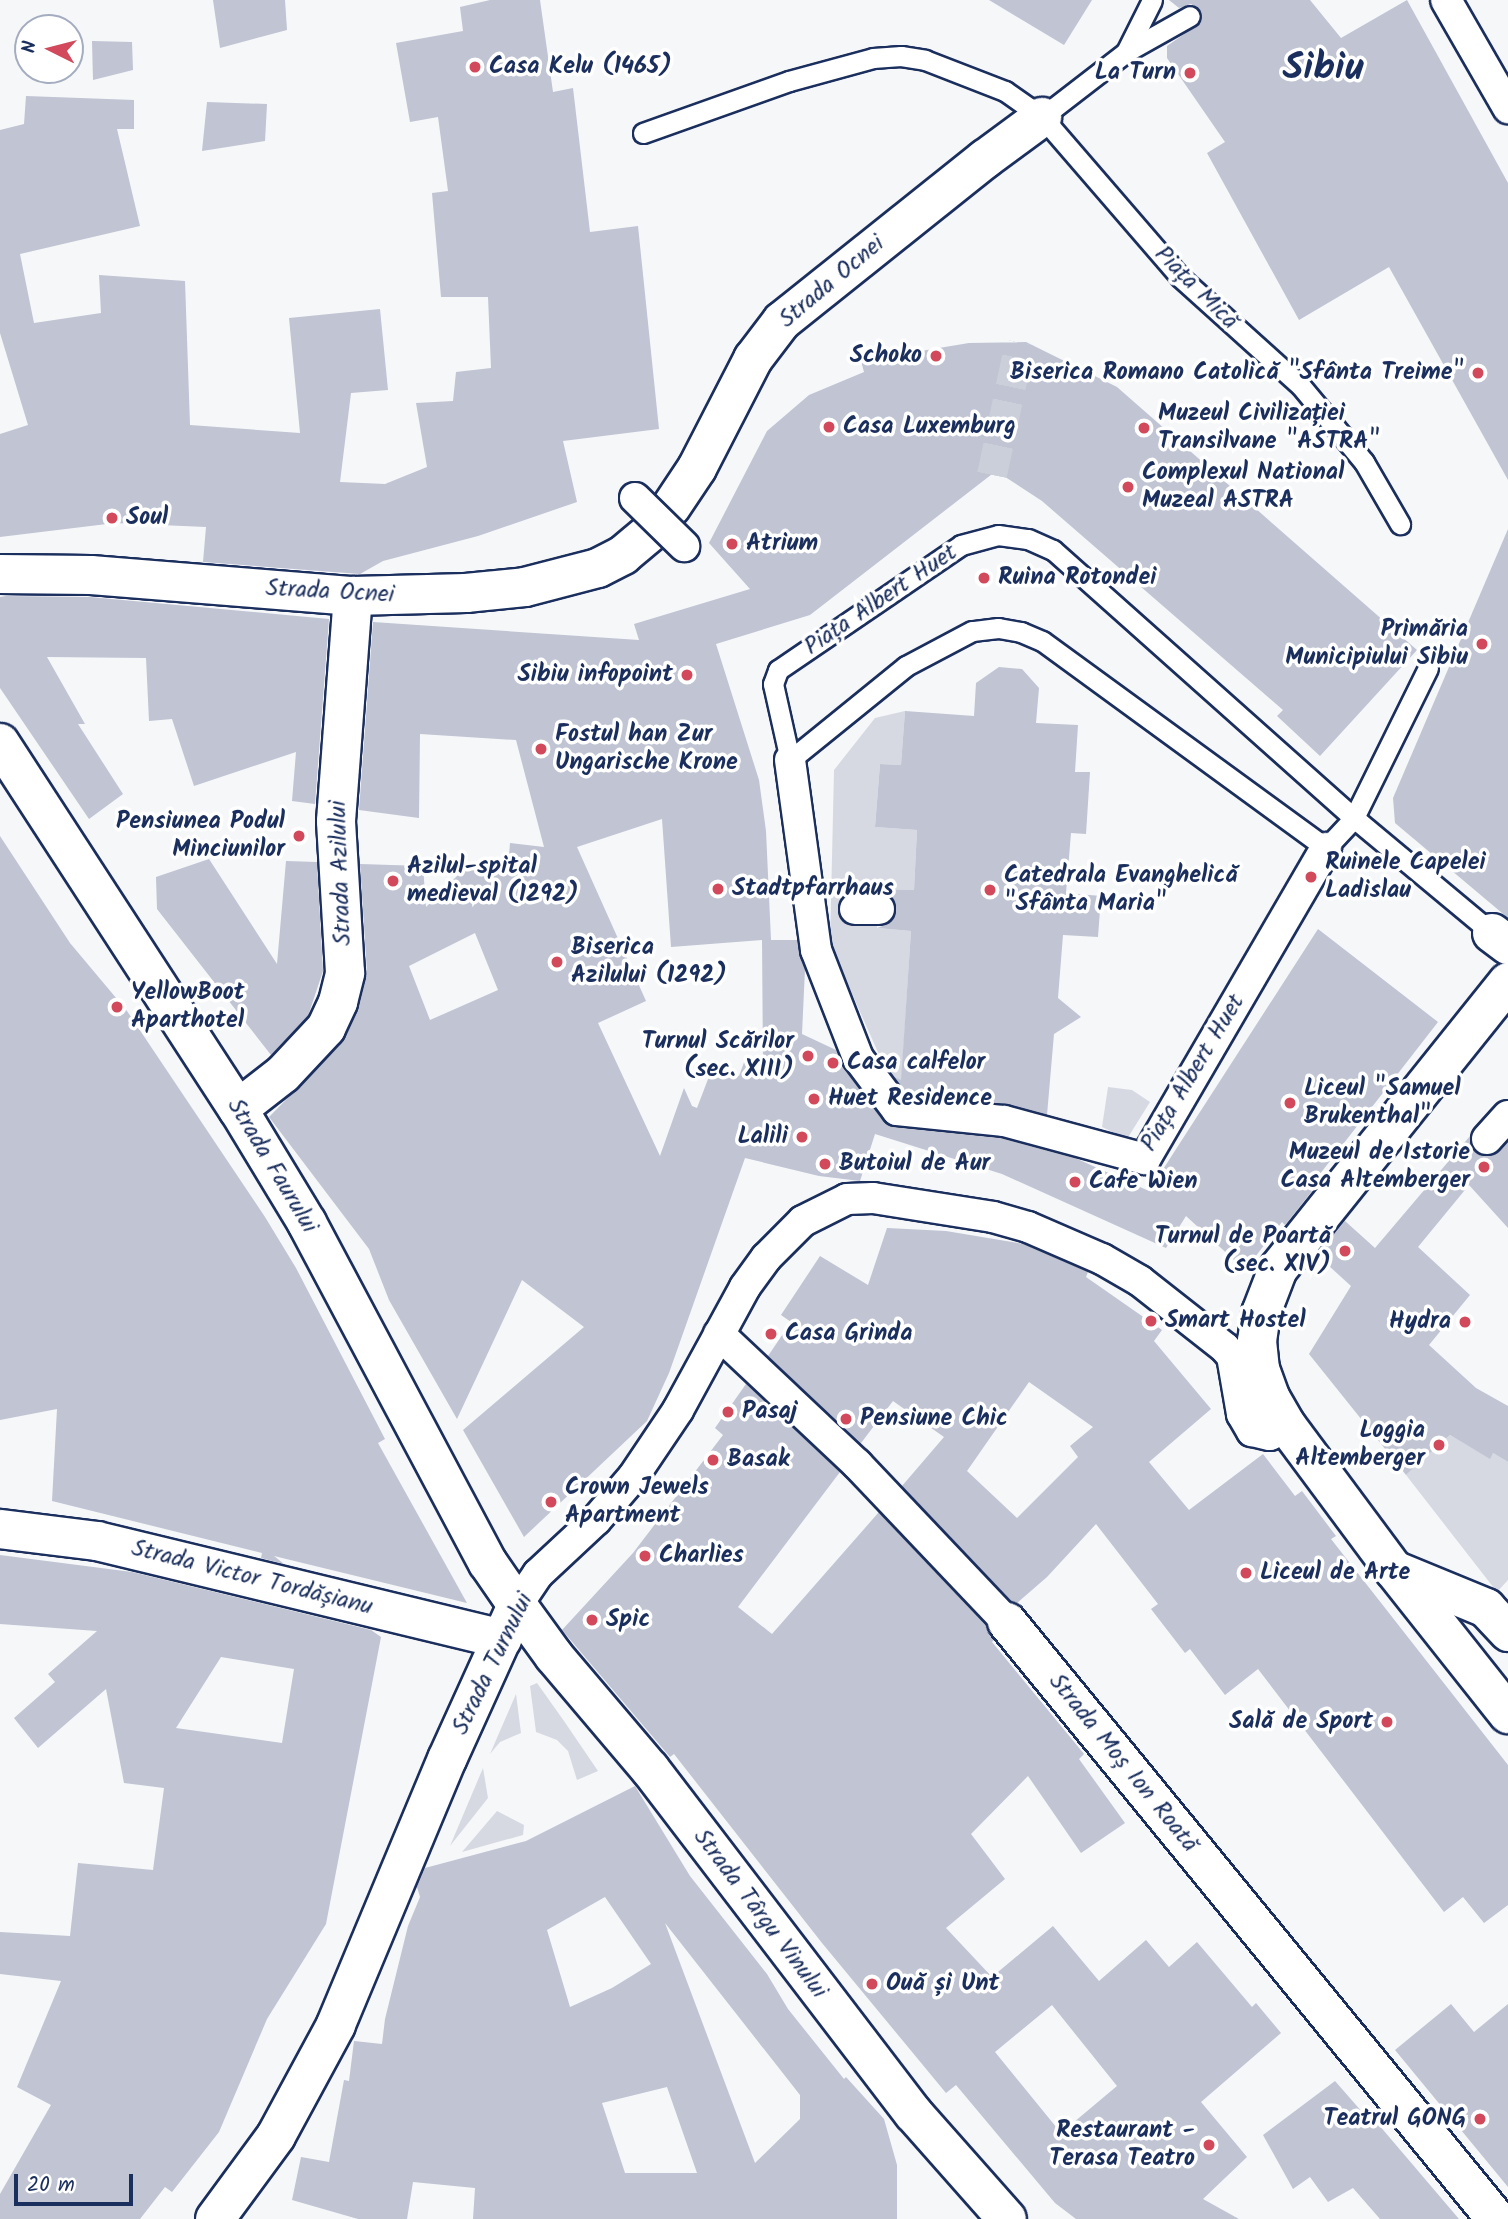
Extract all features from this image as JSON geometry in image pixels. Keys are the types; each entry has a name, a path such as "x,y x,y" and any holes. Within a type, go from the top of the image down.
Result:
{"street":[{"path":"1446,0 1508,108"},
{"name":"Strada Ocnei","path":"0,574 91,575 353,596 414,596 525,587 598,568 623,555 651,513 697,468 754,359 782,321 985,159 1042,117"},
{"path":"651,513 684,546"},
{"name":"Strada Azilului","path":"238,1109 283,1074 320,1035 338,1002 345,972 337,821 353,596"},
{"name":"Strada Faurului","path":"0,743 238,1109 307,1223 488,1563 517,1605"},
{"name":"Piața Albert Huet","path":"790,760 845,908 816,950 858,1058 897,1110 1004,1121 1144,1160 1326,848"},
{"path":"1508,982 1278,1269 1261,1313 1257,1341 1260,1369 1270,1397 1287,1426 1394,1570 1508,1714"},
{"path":"1487,1139 1508,1116"},
{"name":"Strada Turnului","path":"216,2219 276,2136 330,2037 517,1605 538,1574 596,1520 633,1477 678,1410 745,1287 785,1236 826,1207 847,1199 873,1198 1004,1220 1051,1236 1102,1259 1140,1281 1226,1348 1232,1356 1242,1414 1252,1431 1270,1435 1287,1426"},
{"name":"Strada Moș Ion Roată","path":"719,1334 857,1464 1007,1622 1496,2219"},
{"name":"Strada Victor Tordășianu","path":"0,1530 97,1541 502,1639"},
{"path":"1394,1570 1486,1608 1508,1632"},
{"name":"Strada Târgu Vinului","path":"517,1605 554,1656 650,1769 914,2114 1007,2219"}],"lane":[{"path":"1126,52 1152,0"},
{"path":"1042,117 1126,52 1191,16"},
{"name":"Piața Mică","path":"643,133 789,81 846,64 901,56 976,78 1025,103 1042,117 1180,277 1300,385 1336,425 1364,462 1399,524"},
{"name":"Piața Albert Huet","path":"790,760 773,684 778,670 961,545 998,536 1028,538 1053,550 1354,818 1500,939"},
{"path":"790,760 906,666 972,631 998,628 1021,632 1042,641 1326,848"},
{"path":"1354,818 1428,668"},
{"name":"Piața Albert Huet","path":"1326,848 1354,818"}],"shaded area":[{"path":"905,711 901,765 880,764 875,827 917,830 914,890 880,889 877,928 911,931 900,1102 830,944 834,770 875,718"},
{"path":"1108,1087 1132,1090 1150,1102 1127,1139 1102,1127"},
{"path":"1450,1435 1489,1458 1493,1453 1508,1462 1508,1580 1497,1592 1406,1475"},
{"path":"537,1683 598,1771 577,1780 568,1751 557,1740 536,1732 530,1686"},
{"path":"516,1694 521,1733 500,1742 490,1754"},
{"path":"483,1768 488,1798 450,1846"},
{"path":"497,1811 524,1825 523,1835 462,1852"}],"building":[{"path":"213,0 285,0 287,30 220,48"},
{"path":"490,0 540,0 553,92 573,88 590,232 638,226 659,429 563,441 577,502 478,536 383,561 360,574 203,562 206,527 115,523 0,537 0,434 28,425 0,333 0,130 24,124 26,96 134,100 134,129 117,129 140,226 20,254 34,323 101,313 99,275 185,281 190,425 300,433 289,318 380,309 388,390 351,393 340,482 385,484 427,467 416,403 453,401 456,372 491,368 488,297 441,297 432,193 448,191 438,117 410,122 396,43 463,31 460,7"},
{"path":"989,0 1092,0 1064,45"},
{"path":"1169,0 1310,0 1341,38 1407,0 1508,183 1508,480 1389,267 1299,320 1207,153 1225,142 1167,58 1167,46 1200,23 1201,11 1191,4 1179,8"},
{"path":"92,41 132,42 133,70 93,80"},
{"path":"207,102 267,104 265,141 202,151"},
{"path":"1026,342 1117,387 1417,650 1320,756 1277,716 1283,710 1042,501 996,471 810,615 716,644 759,780 766,831 771,940 797,940 805,969 802,1034 836,1050 844,1068 889,1125 1001,1138 1075,1158 1149,1191 1318,929 1438,1022 1309,1188 1312,1191 1285,1225 1282,1222 1245,1270 1186,1216 1166,1248 1002,1174 875,1134 860,1181 819,1176 745,1158 669,1373 647,1421 524,1537 463,1430 584,1327 522,1280 457,1419 389,1300 369,1249 269,1117 342,1043 358,1011 367,972 360,864 423,866 426,907 465,868 508,869 510,843 544,847 516,740 420,734 419,818 359,810 373,622 639,640 634,624 750,589 709,543 767,431 809,395 864,372 861,361 969,343","holes":["662,819 671,947 762,940 763,1064 746,1057 739,1076 713,1066 697,1108 692,1106 684,1088 660,1156 598,1023 646,1001 577,847","475,933 498,990 430,1020 409,966"]},
{"path":"1508,529 1508,918 1395,823 1393,798"},
{"path":"0,597 90,597 329,619 315,804 292,801 296,752 194,786 172,719 149,721 146,658 47,657 85,724 78,724 123,794 89,819 0,688"},
{"name":"Catedrala Evanghelică \"Sfânta Maria\"","path":"999,667 1022,669 1039,688 1036,723 1078,725 1075,772 1090,772 1086,834 1071,833 1066,893 1101,896 1098,937 1063,935 1058,998 1081,1017 1054,1034 1047,1115 1006,1104 906,1093 894,1077 901,1080 911,931 877,928 888,924 896,910 894,900 880,889 914,890 917,830 875,827 880,764 901,765 905,711 974,716 976,683"},
{"path":"0,836 70,943 127,1011 265,1217 296,1268 385,1439 378,1443 467,1603 274,1556 284,1564 261,1558 262,1553 52,1501 57,1409 0,1420"},
{"path":"209,859 277,964 286,861 317,862 323,971 308,1016 271,1055 157,909 156,877"},
{"path":"1470,1136 1475,1151 1484,1156 1493,1155 1508,1142 1508,1228 1469,1185 1418,1247 1470,1295 1429,1345 1476,1388 1508,1406 1508,1462 1493,1453 1490,1459 1450,1435 1406,1475 1309,1354 1351,1286 1317,1255 1345,1221 1375,1248"},
{"path":"887,1228 946,1231 1024,1244 1088,1272 1086,1277 1162,1330 1154,1341 1211,1409 1149,1462 1189,1510 1263,1454 1295,1496 1302,1491 1336,1536 1331,1539 1508,1765 1508,1905 1484,1923 1463,1897 1444,1912 1258,1669 1225,1695 1190,1649 1185,1653 1151,1609 1158,1604 1096,1524 1047,1577 1017,1603 1011,1601 902,1486 944,1437 893,1401 861,1443 768,1356 791,1322 781,1315 820,1256 868,1285","holes":["1029,1382 1093,1427 1070,1446 1078,1457 1017,1518 967,1471"]},
{"path":"746,1384 840,1472 738,1607 772,1634 879,1512 985,1625 994,1640 992,1642 1084,1754 1079,1759 1125,1823 1081,1853 1028,1776 971,1834 1005,1879 946,1928 992,1977 1053,1926 1099,1981 1146,1940 1169,1967 1197,1942 1252,2007 1256,2003 1281,2033 1201,2102 1247,2157 1203,2199 1239,2219 1076,2219 1055,2203 956,2085 946,2093 822,1943 674,1754 670,1757 562,1630 633,1553 723,1435 715,1428","holes":["1052,2005 1117,2086 1061,2133 995,2052"]},
{"path":"0,1555 132,1572 371,1630 381,1637 326,1924 267,2019 219,2132 172,2192 165,2187 140,2219 0,2219 0,2194 51,2105 17,2087 61,1981 0,1974 0,1932 70,1936 78,1863 153,1870 164,1788 124,1783 106,1689 38,1748 14,1718 55,1682 48,1674 97,1631 0,1624","holes":["221,1657 294,1669 282,1743 176,1728"]},
{"path":"635,1786 690,1876 767,1974 788,2009 844,2079 846,2077 884,2119 897,2165 897,2219 473,2219 475,2188 413,2182 407,2219 358,2219 292,2200 301,2157 329,2162 344,2080 349,2081 354,2041 382,2044 385,2019 408,1926 420,1897 417,1887 425,1868 526,1841","holes":["605,1897 651,1964 612,1988 570,2007 547,1930","665,1923 800,2095 800,2119 755,2163","667,2087 697,2173 625,2173 602,2103"]},
{"name":"Teatrul GONG","path":"1451,2004 1474,2032 1508,2004 1508,2187 1395,2050"},
{"path":"1335,2081 1370,2121 1373,2118 1459,2219 1380,2219 1353,2188 1328,2202 1310,2177 1293,2189 1263,2135"}],"tunnel":[{"path":"992,475 1020,343"}],"place":[{"name":"Casa Kelu (1465)","path":"475,67"},
{"name":"La Turn","path":"1190,73"},
{"name":"Schoko","path":"936,356"},
{"name":"Biserica Romano Catolică \"Sfânta Treime\"","path":"1478,373"},
{"name":"Casa Luxemburg","path":"829,427"},
{"name":"Muzeul Civilizației Transilvane \"ASTRA\"","path":"1144,428"},
{"name":"Complexul National Muzeal ASTRA","path":"1128,487"},
{"name":"Soul","path":"112,518"},
{"name":"Atrium","path":"732,544"},
{"name":"Ruina Rotondei","path":"984,578"},
{"name":"Primăria Municipiului Sibiu","path":"1482,644"},
{"name":"Sibiu infopoint","path":"687,675"},
{"name":"Fostul han Zur Ungarische Krone","path":"541,749"},
{"name":"Pensiunea Podul Minciunilor","path":"299,836"},
{"name":"Ruinele Capelei Ladislau","path":"1311,877"},
{"name":"Azilul-spital medieval (1292)","path":"393,881"},
{"name":"Stadtpfarrhaus","path":"718,889"},
{"name":"Catedrala Evanghelică \"Sfânta Maria\"","path":"990,890"},
{"name":"Biserica Azilului (1292)","path":"557,962"},
{"name":"YellowBoot Aparthotel","path":"117,1007"},
{"name":"Turnul Scărilor (sec. XIII)","path":"808,1056"},
{"name":"Casa calfelor","path":"833,1063"},
{"name":"Huet Residence","path":"814,1099"},
{"name":"Liceul \"Samuel Brukenthal\"","path":"1290,1103"},
{"name":"Lalili","path":"802,1137"},
{"name":"Butoiul de Aur","path":"825,1164"},
{"name":"Muzeul de Istorie Casa Altemberger","path":"1484,1167"},
{"name":"Cafe Wien","path":"1075,1182"},
{"name":"Turnul de Poartă (sec. XIV)","path":"1345,1251"},
{"name":"Smart Hostel","path":"1151,1321"},
{"name":"Hydra","path":"1465,1322"},
{"name":"Casa Grinda","path":"771,1334"},
{"name":"Pasaj","path":"728,1412"},
{"name":"Pensiune Chic","path":"846,1419"},
{"name":"Loggia Altemberger","path":"1439,1445"},
{"name":"Basak","path":"713,1460"},
{"name":"Crown Jewels Apartment","path":"551,1502"},
{"name":"Charlies","path":"645,1556"},
{"name":"Liceul de Arte","path":"1246,1573"},
{"name":"Spic","path":"592,1620"},
{"name":"Sală de Sport","path":"1387,1722"},
{"name":"Ouă și Unt","path":"872,1984"},
{"name":"Teatrul GONG","path":"1480,2119"},
{"name":"Restaurant - Terasa Teatro","path":"1209,2145"}],"district":[{"name":"Sibiu","path":"1323,70"}]}
